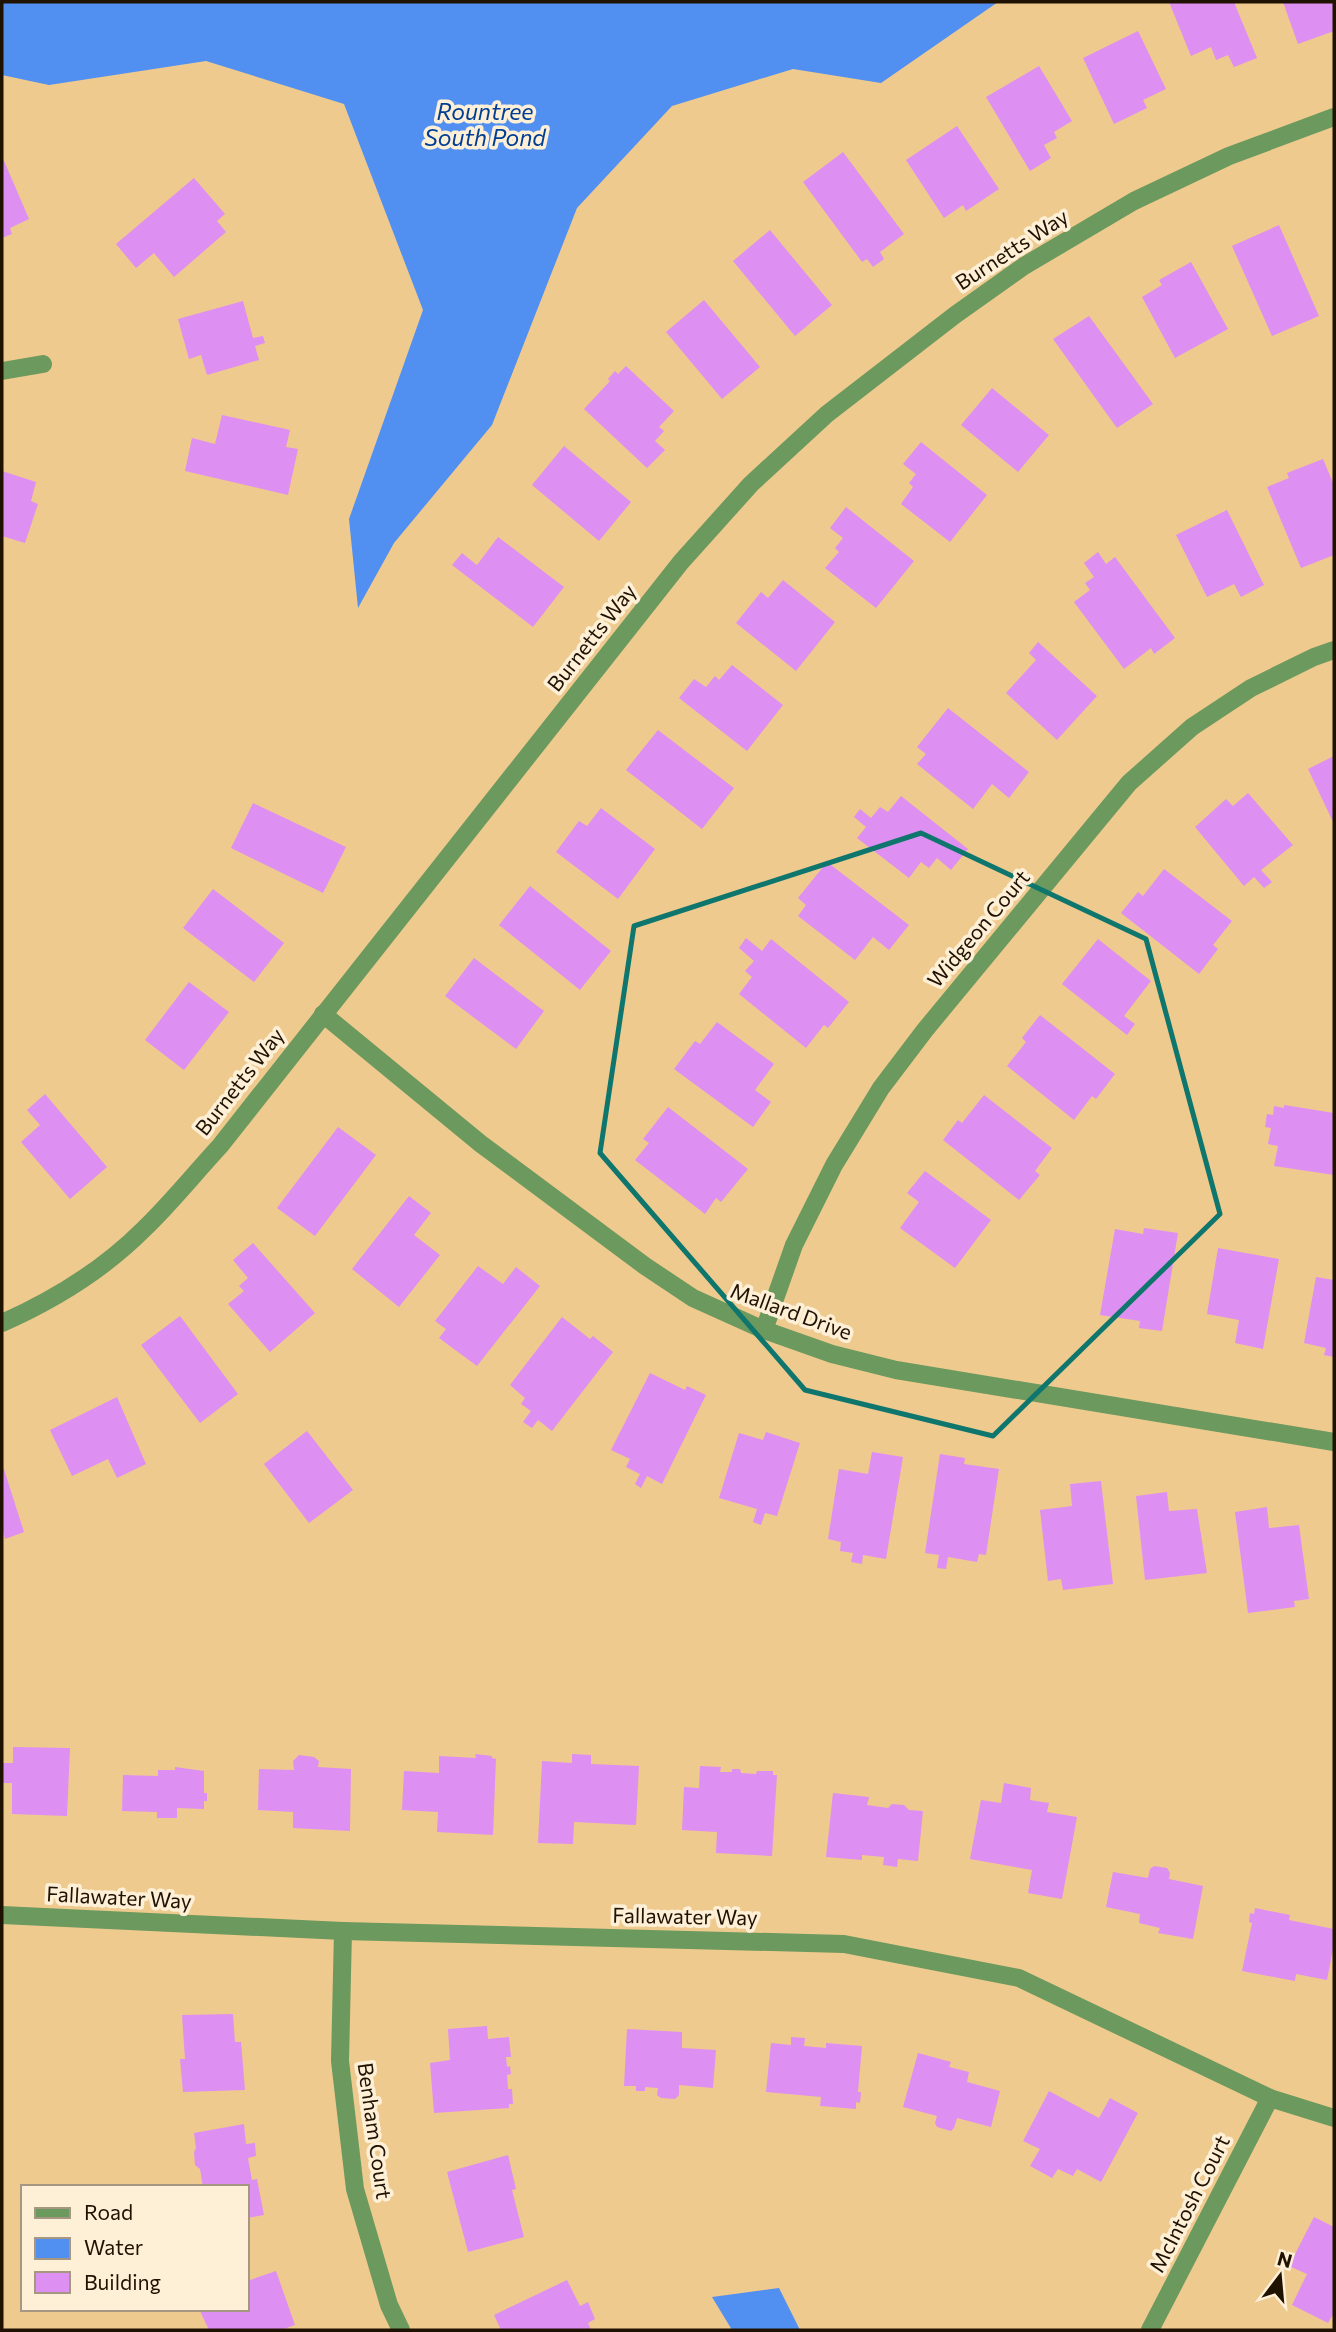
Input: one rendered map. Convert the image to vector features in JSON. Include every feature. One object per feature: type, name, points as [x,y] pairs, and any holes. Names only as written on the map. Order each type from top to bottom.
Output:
[{"type":"street","name":"Burnetts Way","points":[[2,1323],[35,1308],[92,1273],[143,1230],[220,1146],[681,562],[751,484],[827,414],[955,315],[1024,266],[1134,201],[1229,156],[1334,117]]},
{"type":"street","points":[[2,371],[43,364]]},
{"type":"street","name":"Widgeon Court","points":[[764,1330],[794,1245],[834,1164],[881,1088],[925,1030],[1129,783],[1192,727],[1251,688],[1334,650]]},
{"type":"street","name":"Mallard Drive","points":[[323,1014],[481,1144],[645,1266],[693,1298],[764,1330],[832,1354],[896,1370],[1334,1442]]},
{"type":"street","name":"Fallawater Way","points":[[2,1915],[343,1931],[844,1944],[1019,1978],[1270,2098],[1334,2118]]},
{"type":"street","name":"Benham Court","points":[[343,1931],[340,2061],[355,2189],[388,2305],[401,2330]]},
{"type":"street","name":"McIntosh Court","points":[[1150,2330],[1270,2098]]},
{"type":"highlighted area","points":[[921,833],[1146,939],[1220,1214],[993,1436],[805,1390],[600,1153],[634,926]]},
{"type":"water","name":"Rountree South Pond","points":[[2,2],[998,2],[881,83],[793,69],[672,106],[577,208],[492,425],[394,543],[358,608],[349,519],[423,310],[344,104],[206,61],[49,85],[2,75]]},
{"type":"water","points":[[779,2288],[800,2330],[732,2330],[712,2297]]},
{"type":"building","points":[[1169,2],[1234,2],[1257,58],[1234,67],[1228,55],[1216,60],[1211,47],[1191,56]]},
{"type":"building","points":[[1283,2],[1334,2],[1334,31],[1298,44]]},
{"type":"building","points":[[1138,31],[1166,89],[1143,100],[1147,108],[1114,124],[1083,58]]},
{"type":"building","points":[[1039,66],[1072,121],[1054,132],[1057,138],[1044,145],[1051,158],[1030,171],[986,97]]},
{"type":"building","points":[[957,126],[999,189],[966,211],[963,205],[944,218],[906,160]]},
{"type":"building","points":[[843,152],[904,234],[880,252],[884,259],[873,267],[867,259],[862,262],[803,182]]},
{"type":"building","points":[[2,156],[29,219],[10,228],[12,234],[2,238]]},
{"type":"building","points":[[194,178],[225,214],[217,221],[226,232],[174,277],[154,253],[136,268],[116,244]]},
{"type":"building","points":[[1279,225],[1319,316],[1272,336],[1232,246]]},
{"type":"building","points":[[770,230],[832,305],[795,336],[733,261]]},
{"type":"building","points":[[1191,262],[1228,329],[1175,358],[1142,297],[1162,285],[1159,280]]},
{"type":"building","points":[[704,300],[760,367],[722,399],[666,332]]},
{"type":"building","points":[[243,301],[253,338],[263,336],[265,343],[255,346],[259,360],[207,375],[201,355],[189,359],[178,319]]},
{"type":"building","points":[[1089,316],[1153,404],[1117,428],[1053,339]]},
{"type":"building","points":[[626,366],[674,411],[659,427],[664,431],[655,441],[665,450],[647,468],[584,409],[610,381],[608,379],[615,371],[618,374]]},
{"type":"building","points":[[992,388],[1049,435],[1018,472],[961,425]]},
{"type":"building","points":[[222,415],[290,430],[286,447],[298,449],[288,495],[185,471],[192,438],[215,444]]},
{"type":"building","points":[[921,442],[987,495],[950,542],[901,504],[913,487],[909,483],[916,474],[903,464]]},
{"type":"building","points":[[564,446],[631,502],[599,541],[532,485]]},
{"type":"building","points":[[1323,459],[1334,485],[1334,555],[1301,568],[1267,487],[1289,478],[1287,473]]},
{"type":"building","points":[[2,471],[36,482],[31,501],[38,504],[25,543],[2,536]]},
{"type":"building","points":[[846,507],[914,561],[876,608],[825,568],[839,552],[835,548],[843,538],[830,528]]},
{"type":"building","points":[[1227,510],[1264,585],[1241,597],[1234,584],[1207,597],[1176,535]]},
{"type":"building","points":[[498,537],[564,587],[533,627],[452,565],[462,553],[477,565]]},
{"type":"building","points":[[1098,552],[1106,564],[1115,557],[1175,638],[1154,654],[1151,648],[1124,669],[1074,602],[1090,590],[1085,583],[1094,577],[1084,563]]},
{"type":"building","points":[[783,580],[835,622],[796,671],[736,623],[761,592],[768,598]]},
{"type":"building","points":[[1038,642],[1097,696],[1057,740],[1006,693],[1036,660],[1029,653]]},
{"type":"building","points":[[732,665],[783,705],[747,751],[679,698],[694,679],[706,687],[715,676],[719,680]]},
{"type":"building","points":[[948,708],[1029,772],[1009,798],[992,784],[973,809],[917,764],[926,754],[917,747]]},
{"type":"building","points":[[658,730],[734,788],[702,829],[626,770]]},
{"type":"building","points":[[1334,756],[1334,824],[1308,769]]},
{"type":"building","points":[[1248,793],[1293,845],[1261,870],[1272,882],[1264,888],[1254,877],[1244,886],[1195,827],[1226,799],[1233,806]]},
{"type":"building","points":[[901,796],[968,849],[951,870],[937,858],[929,868],[921,862],[909,878],[857,838],[866,827],[854,817],[860,809],[871,818],[880,807],[888,812]]},
{"type":"building","points":[[253,803],[346,847],[323,893],[231,848]]},
{"type":"building","points":[[601,808],[655,849],[618,899],[556,852],[579,821],[587,826]]},
{"type":"building","points":[[827,862],[909,925],[889,950],[873,937],[855,960],[798,916],[806,905],[798,898]]},
{"type":"building","points":[[1164,869],[1232,921],[1213,945],[1218,949],[1199,974],[1121,913],[1138,892],[1143,896]]},
{"type":"building","points":[[530,886],[611,951],[580,990],[499,925]]},
{"type":"building","points":[[213,889],[284,943],[254,982],[183,928]]},
{"type":"building","points":[[746,938],[762,951],[771,939],[849,1002],[828,1028],[824,1025],[806,1048],[739,994],[752,977],[745,971],[754,961],[739,948]]},
{"type":"building","points":[[1098,939],[1151,981],[1124,1016],[1135,1024],[1127,1035],[1062,984]]},
{"type":"building","points":[[474,958],[544,1011],[516,1049],[445,996]]},
{"type":"building","points":[[189,982],[229,1012],[184,1070],[145,1040]]},
{"type":"building","points":[[1040,1015],[1115,1074],[1096,1099],[1092,1096],[1074,1120],[1007,1066],[1026,1042],[1022,1038]]},
{"type":"building","points":[[717,1022],[774,1064],[755,1090],[771,1102],[753,1127],[674,1069],[695,1041],[700,1044]]},
{"type":"building","points":[[45,1094],[107,1167],[70,1199],[21,1142],[40,1125],[27,1110]]},
{"type":"building","points":[[984,1095],[1052,1148],[1035,1171],[1040,1175],[1019,1200],[943,1140],[958,1120],[962,1123]]},
{"type":"building","points":[[1284,1105],[1334,1113],[1334,1175],[1274,1166],[1278,1146],[1268,1144],[1271,1128],[1265,1127],[1267,1114],[1273,1115],[1274,1106],[1284,1108]]},
{"type":"building","points":[[668,1107],[748,1169],[721,1202],[716,1198],[705,1214],[635,1160],[649,1143],[643,1139]]},
{"type":"building","points":[[338,1127],[376,1155],[315,1236],[277,1208]]},
{"type":"building","points":[[925,1171],[991,1220],[955,1268],[900,1228],[919,1202],[907,1193]]},
{"type":"building","points":[[409,1196],[431,1213],[414,1235],[440,1255],[399,1307],[352,1269]]},
{"type":"building","points":[[1144,1228],[1178,1233],[1162,1331],[1139,1328],[1140,1321],[1100,1315],[1115,1229],[1143,1234]]},
{"type":"building","points":[[253,1243],[315,1313],[270,1352],[228,1304],[244,1291],[239,1286],[248,1278],[233,1260]]},
{"type":"building","points":[[1218,1248],[1279,1259],[1263,1349],[1235,1343],[1239,1320],[1207,1314]]},
{"type":"building","points":[[478,1266],[503,1284],[516,1267],[540,1286],[477,1366],[439,1338],[446,1329],[435,1321]]},
{"type":"building","points":[[1316,1277],[1334,1280],[1334,1357],[1324,1355],[1326,1348],[1304,1343]]},
{"type":"building","points":[[180,1316],[238,1394],[200,1423],[141,1345]]},
{"type":"building","points":[[562,1317],[590,1339],[593,1336],[613,1352],[552,1431],[538,1420],[532,1428],[523,1422],[531,1411],[521,1404],[525,1398],[510,1385]]},
{"type":"building","points":[[650,1373],[685,1390],[687,1386],[706,1395],[662,1484],[647,1476],[641,1488],[635,1484],[640,1474],[626,1467],[630,1459],[611,1450]]},
{"type":"building","points":[[117,1397],[146,1464],[117,1478],[108,1459],[72,1476],[50,1430]]},
{"type":"building","points":[[307,1431],[353,1490],[309,1523],[264,1464]]},
{"type":"building","points":[[766,1432],[800,1443],[777,1516],[765,1513],[761,1525],[753,1522],[757,1509],[719,1498],[739,1433],[763,1440]]},
{"type":"building","points":[[872,1452],[903,1457],[886,1559],[863,1555],[862,1564],[851,1562],[853,1553],[840,1551],[841,1542],[828,1539],[839,1469],[868,1474]]},
{"type":"building","points":[[940,1454],[965,1458],[964,1464],[999,1469],[986,1555],[979,1554],[977,1562],[948,1557],[946,1569],[937,1568],[939,1555],[925,1553]]},
{"type":"building","points":[[2,1463],[24,1532],[5,1539],[2,1527]]},
{"type":"building","points":[[1101,1481],[1113,1584],[1063,1590],[1061,1579],[1048,1581],[1040,1510],[1072,1506],[1070,1484]]},
{"type":"building","points":[[1167,1492],[1169,1511],[1197,1509],[1207,1573],[1145,1580],[1136,1496]]},
{"type":"building","points":[[1267,1507],[1269,1528],[1299,1525],[1309,1599],[1294,1601],[1295,1607],[1248,1613],[1235,1512]]},
{"type":"building","points":[[13,1747],[70,1748],[67,1816],[12,1814],[12,1783],[2,1783],[2,1763],[13,1763]]},
{"type":"building","points":[[475,1754],[496,1759],[493,1835],[437,1832],[438,1812],[402,1810],[404,1771],[439,1773],[439,1756],[476,1758]]},
{"type":"building","points":[[572,1754],[591,1755],[591,1764],[639,1766],[636,1825],[574,1822],[573,1844],[538,1843],[542,1761],[572,1763]]},
{"type":"building","points":[[299,1755],[314,1757],[319,1761],[318,1767],[351,1769],[350,1831],[293,1828],[293,1812],[258,1810],[259,1769],[294,1770],[293,1761]]},
{"type":"building","points":[[700,1766],[721,1767],[720,1772],[740,1769],[741,1773],[773,1771],[773,1775],[777,1775],[772,1856],[716,1853],[717,1832],[682,1830],[684,1787],[699,1788]]},
{"type":"building","points":[[175,1767],[204,1771],[204,1793],[207,1793],[207,1801],[204,1801],[204,1809],[177,1808],[177,1818],[157,1818],[157,1812],[122,1811],[123,1775],[158,1776],[158,1770],[175,1770]]},
{"type":"building","points":[[1004,1783],[1031,1788],[1030,1800],[1049,1803],[1047,1812],[1077,1817],[1062,1899],[1028,1893],[1032,1870],[970,1859],[981,1800],[1001,1803]]},
{"type":"building","points":[[833,1793],[869,1797],[867,1805],[888,1808],[892,1804],[904,1805],[909,1810],[923,1811],[918,1861],[898,1859],[897,1867],[883,1865],[884,1857],[862,1855],[862,1860],[826,1857]]},
{"type":"building","points":[[1154,1866],[1167,1868],[1169,1879],[1203,1886],[1193,1939],[1158,1933],[1160,1928],[1139,1923],[1140,1914],[1106,1907],[1113,1872],[1148,1878],[1150,1869]]},
{"type":"building","points":[[1255,1908],[1290,1915],[1289,1920],[1334,1929],[1327,1980],[1296,1974],[1295,1981],[1242,1971],[1252,1923],[1249,1922],[1250,1913],[1254,1914]]},
{"type":"building","points":[[233,2014],[235,2042],[241,2042],[245,2090],[183,2092],[180,2059],[185,2059],[182,2015]]},
{"type":"building","points":[[487,2026],[488,2039],[509,2037],[511,2057],[506,2057],[511,2074],[507,2075],[513,2104],[509,2104],[509,2108],[434,2113],[430,2063],[450,2060],[448,2029]]},
{"type":"building","points":[[627,2029],[682,2032],[682,2048],[716,2050],[713,2088],[679,2085],[679,2095],[675,2099],[661,2098],[657,2095],[658,2088],[645,2087],[645,2091],[636,2091],[636,2086],[624,2086]]},
{"type":"building","points":[[791,2037],[805,2038],[804,2046],[826,2048],[826,2043],[862,2046],[858,2092],[861,2092],[860,2103],[856,2102],[856,2109],[820,2106],[821,2097],[766,2092],[771,2043],[791,2045]]},
{"type":"building","points":[[918,2053],[951,2062],[949,2067],[969,2072],[967,2082],[1000,2091],[991,2127],[957,2118],[951,2131],[937,2127],[937,2116],[903,2107]]},
{"type":"building","points":[[1049,2091],[1099,2118],[1110,2098],[1138,2113],[1101,2182],[1077,2169],[1073,2176],[1058,2169],[1052,2178],[1030,2166],[1040,2149],[1023,2141]]},
{"type":"building","points":[[244,2124],[246,2144],[255,2143],[256,2156],[248,2158],[252,2180],[257,2179],[264,2215],[248,2218],[248,2185],[203,2185],[200,2169],[195,2165],[194,2133]]},
{"type":"building","points":[[508,2155],[516,2189],[512,2190],[524,2237],[468,2252],[447,2172]]},
{"type":"building","points":[[1314,2217],[1334,2227],[1334,2313],[1328,2323],[1292,2305],[1307,2274],[1289,2266]]},
{"type":"building","points":[[276,2271],[295,2325],[281,2330],[209,2330],[200,2311],[248,2311],[248,2281]]},
{"type":"building","points":[[567,2280],[580,2306],[588,2302],[595,2319],[588,2323],[591,2330],[501,2330],[494,2315]]}]
